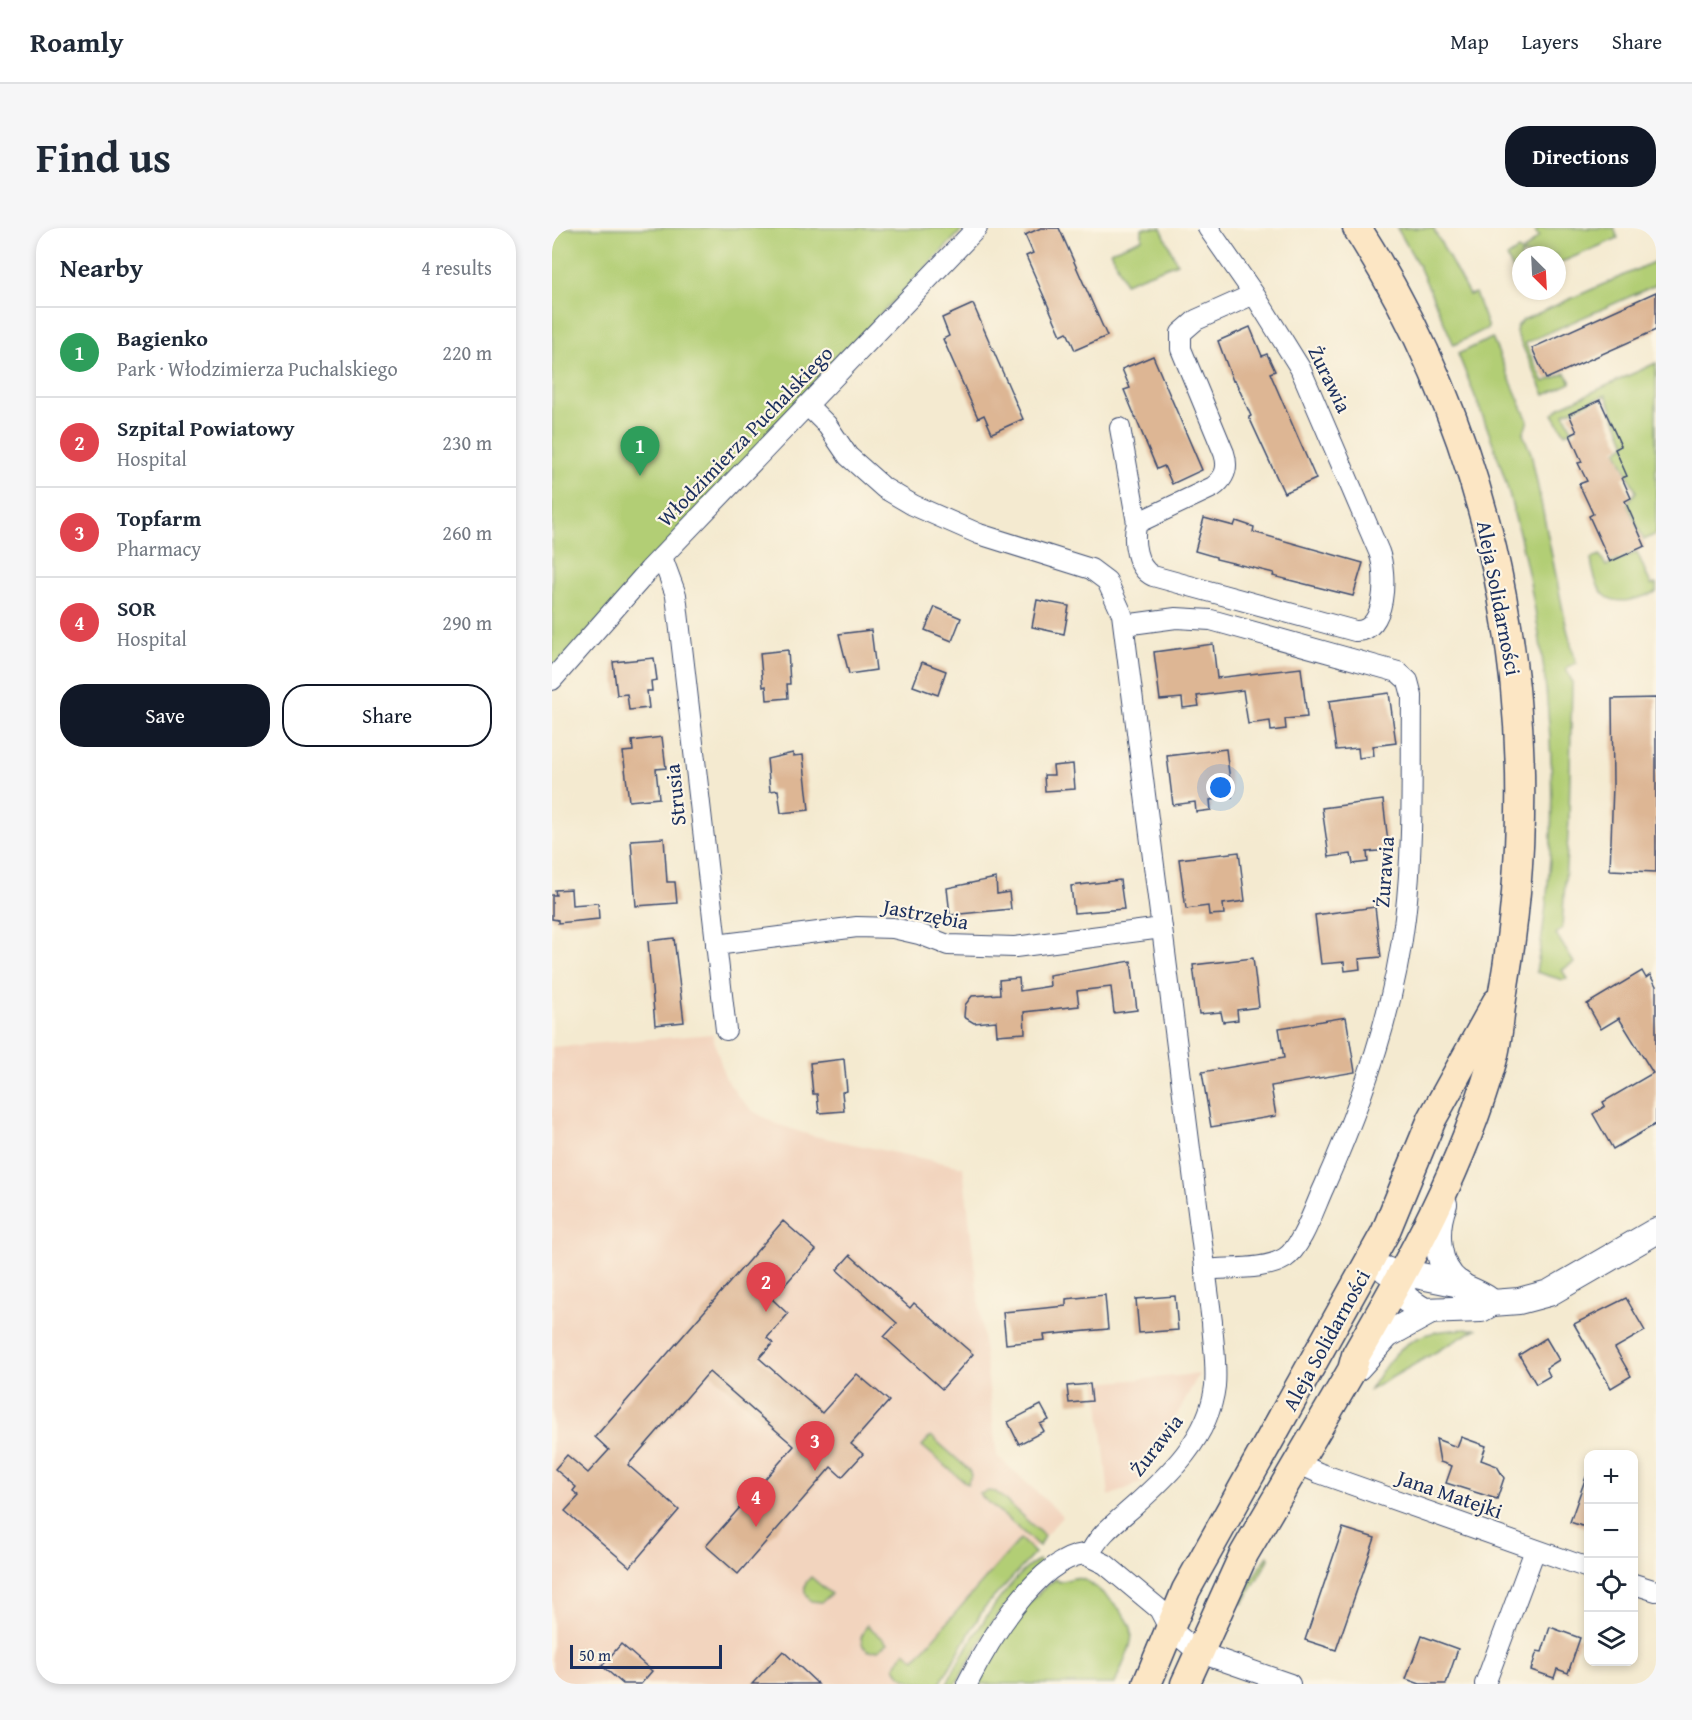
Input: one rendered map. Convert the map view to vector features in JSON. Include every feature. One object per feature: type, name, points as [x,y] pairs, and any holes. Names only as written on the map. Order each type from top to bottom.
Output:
[{"type":"main road","name":"Aleja Solidarności","points":[[1185,1684],[1245,1554],[1352,1370],[1356,1355],[1467,1138],[1493,1061],[1516,898],[1522,797],[1516,685],[1502,594],[1483,513],[1437,383],[1403,309],[1357,228]]},
{"type":"main road","name":"Aleja Solidarności","points":[[1147,1684],[1169,1628],[1222,1521],[1370,1261],[1389,1224],[1432,1119],[1502,994]]},
{"type":"street","name":"Włodzimierza Puchalskiego","points":[[552,680],[663,556],[976,228]]},
{"type":"street","name":"Żurawia","points":[[1120,428],[1137,523],[1136,538],[1140,563],[1144,571],[1153,576],[1354,631],[1363,631],[1373,622],[1385,582],[1379,552],[1303,373],[1254,294],[1208,228]]},
{"type":"street","points":[[1137,523],[1208,491],[1225,474],[1226,459],[1183,356],[1179,337],[1189,323],[1254,294]]},
{"type":"street","name":"Żurawia","points":[[808,406],[827,425],[848,456],[899,498],[979,534],[1080,564],[1100,574],[1114,592],[1124,625],[1212,1322],[1215,1384],[1207,1415],[1196,1440],[1165,1478],[1101,1536],[1089,1556]]},
{"type":"street","name":"Strusia","points":[[663,556],[676,595],[726,1030]]},
{"type":"street","name":"Żurawia","points":[[1124,625],[1176,618],[1211,620],[1398,672],[1408,681],[1412,696],[1410,841],[1405,916],[1385,1018],[1361,1096],[1323,1188],[1291,1252],[1273,1262],[1204,1270]]},
{"type":"street","name":"Jastrzębia","points":[[716,945],[857,927],[893,928],[920,934],[948,945],[1015,947],[1162,928]]},
{"type":"street","points":[[1449,1177],[1450,1190],[1438,1220],[1437,1238],[1441,1255],[1460,1284]]},
{"type":"street","points":[[1398,1276],[1406,1299],[1418,1308],[1430,1312],[1474,1310],[1492,1303],[1519,1301],[1556,1290],[1656,1232]]},
{"type":"street","points":[[1370,1261],[1398,1276],[1416,1275],[1460,1284],[1483,1294],[1492,1303]]},
{"type":"street","points":[[1352,1370],[1359,1366],[1387,1335],[1430,1312]]},
{"type":"street","name":"Jana Matejki","points":[[1297,1463],[1319,1473],[1584,1567]]},
{"type":"street","points":[[1485,1684],[1535,1550]]},
{"type":"street","points":[[967,1684],[997,1632],[1033,1587],[1064,1560],[1081,1554],[1105,1564],[1159,1609],[1169,1628],[1198,1652],[1290,1684]]},
{"type":"street","points":[[1638,1585],[1656,1591]]},
{"type":"shaded area","points":[[712,1034],[725,1077],[738,1096],[753,1111],[776,1124],[810,1135],[963,1167],[997,1456],[1063,1516],[1032,1550],[1020,1539],[915,1659],[898,1674],[911,1684],[552,1684],[552,1047]]},
{"type":"shaded area","points":[[1199,1374],[1140,1483],[1109,1496],[1097,1383]]},
{"type":"green space","points":[[552,228],[964,228],[824,373],[826,375],[552,670]]},
{"type":"green space","points":[[1142,228],[1161,228],[1177,263],[1125,283],[1111,251],[1142,239]]},
{"type":"green space","points":[[1397,228],[1433,228],[1469,295],[1475,293],[1488,328],[1454,345],[1419,266]]},
{"type":"green space","points":[[1539,228],[1614,228],[1618,238],[1566,260],[1566,246],[1529,246],[1539,236],[1535,232]]},
{"type":"green space","points":[[1512,254],[1512,268],[1507,257]]},
{"type":"green space","points":[[1656,261],[1656,285],[1525,343],[1544,382],[1566,373],[1571,383],[1545,395],[1516,332],[1517,326],[1523,320]]},
{"type":"green space","points":[[1492,338],[1528,421],[1523,434],[1531,453],[1566,625],[1576,663],[1566,668],[1572,682],[1569,820],[1562,929],[1556,934],[1574,963],[1562,970],[1567,978],[1563,980],[1536,972],[1545,912],[1552,790],[1544,669],[1535,608],[1523,549],[1503,473],[1458,354]]},
{"type":"green space","points":[[1656,363],[1656,534],[1644,540],[1627,504],[1636,492],[1617,451],[1626,444],[1606,395],[1564,413],[1572,430],[1565,434],[1553,414],[1560,407]]},
{"type":"green space","points":[[1637,552],[1651,585],[1656,584],[1656,592],[1630,600],[1611,599],[1598,587],[1591,559],[1600,555],[1606,566]]},
{"type":"green space","points":[[1476,1329],[1370,1390],[1391,1359],[1412,1341],[1439,1332]]},
{"type":"green space","points":[[931,1436],[969,1470],[971,1476],[967,1484],[922,1446]]},
{"type":"green space","points":[[989,1491],[996,1492],[1044,1536],[1039,1546],[979,1494]]},
{"type":"green space","points":[[1020,1539],[1035,1553],[984,1608],[940,1684],[908,1680],[898,1673],[895,1667],[905,1651],[915,1659]]},
{"type":"green space","points":[[1268,1556],[1269,1559],[1243,1603],[1233,1604]]},
{"type":"green space","points":[[1038,1560],[1043,1564],[993,1621],[956,1684],[947,1684],[974,1635],[1000,1598],[1026,1569]]},
{"type":"green space","points":[[811,1577],[831,1594],[822,1602],[811,1601],[806,1595],[805,1586]]},
{"type":"green space","points":[[1074,1578],[1087,1581],[1105,1595],[1118,1607],[1131,1627],[1130,1646],[1115,1684],[977,1684],[1001,1642],[1033,1599],[1056,1579],[1059,1582]]},
{"type":"green space","points":[[867,1625],[888,1643],[878,1650],[869,1651],[863,1646],[861,1638]]},
{"type":"building","points":[[1041,228],[1059,228],[1107,336],[1075,350],[1067,332],[1061,335],[1026,256],[1033,253],[1025,235]]},
{"type":"building","points":[[1656,292],[1656,330],[1546,379],[1532,348]]},
{"type":"building","points":[[973,304],[1023,419],[992,433],[984,415],[978,418],[943,339],[949,336],[942,318]]},
{"type":"building","points":[[1250,327],[1262,356],[1267,354],[1275,371],[1270,373],[1316,479],[1284,493],[1249,417],[1251,416],[1235,380],[1233,381],[1218,341]]},
{"type":"building","points":[[1153,356],[1202,470],[1172,484],[1164,466],[1157,469],[1124,390],[1130,388],[1122,369]]},
{"type":"building","points":[[1600,400],[1621,446],[1615,449],[1627,476],[1622,478],[1631,498],[1625,501],[1645,546],[1610,562],[1589,516],[1593,514],[1579,484],[1587,481],[1578,463],[1582,462],[1570,435],[1577,432],[1569,414]]},
{"type":"building","points":[[1204,518],[1234,526],[1236,521],[1254,527],[1253,532],[1363,563],[1353,596],[1273,576],[1274,573],[1216,559],[1216,557],[1195,551]]},
{"type":"building","points":[[1037,600],[1069,606],[1064,634],[1032,627]]},
{"type":"building","points":[[935,607],[961,618],[952,641],[925,630]]},
{"type":"building","points":[[871,630],[876,670],[849,674],[839,634]]},
{"type":"building","points":[[1213,644],[1217,678],[1301,668],[1307,717],[1285,719],[1286,729],[1271,731],[1270,721],[1248,724],[1243,690],[1197,696],[1199,706],[1183,708],[1182,698],[1160,700],[1154,652]]},
{"type":"building","points":[[788,650],[790,684],[787,684],[788,698],[767,700],[766,686],[763,687],[760,653]]},
{"type":"building","points":[[654,658],[657,680],[651,681],[652,691],[647,691],[649,708],[629,710],[627,694],[617,695],[613,662]]},
{"type":"building","points":[[922,662],[946,671],[938,695],[913,686]]},
{"type":"building","points":[[1389,693],[1396,743],[1373,746],[1374,756],[1359,758],[1358,748],[1336,750],[1329,701]]},
{"type":"building","points":[[1656,698],[1656,872],[1610,870],[1613,785],[1612,699]]},
{"type":"building","points":[[662,737],[666,768],[656,769],[659,798],[629,801],[623,752],[633,751],[632,741]]},
{"type":"building","points":[[1226,749],[1232,797],[1210,800],[1211,810],[1196,812],[1195,802],[1173,805],[1167,756]]},
{"type":"building","points":[[793,753],[793,756],[803,755],[809,810],[781,813],[778,790],[770,791],[767,759]]},
{"type":"building","points":[[1073,764],[1075,789],[1045,791],[1044,775],[1054,775],[1053,766]]},
{"type":"building","points":[[1383,800],[1389,850],[1367,852],[1368,862],[1353,864],[1351,854],[1329,857],[1322,808]]},
{"type":"building","points":[[664,838],[667,882],[675,882],[677,903],[636,906],[631,840]]},
{"type":"building","points":[[1239,852],[1245,901],[1223,904],[1224,914],[1209,915],[1208,906],[1186,909],[1179,859]]},
{"type":"building","points":[[996,878],[997,894],[1009,892],[1011,909],[950,915],[947,888]]},
{"type":"building","points":[[1120,880],[1124,909],[1074,913],[1071,886]]},
{"type":"building","points":[[571,889],[572,905],[598,903],[599,919],[558,923],[558,920],[552,919],[552,895],[556,895],[555,890]]},
{"type":"building","points":[[1375,907],[1381,957],[1359,959],[1360,969],[1345,971],[1344,962],[1321,964],[1315,915]]},
{"type":"building","points":[[674,938],[684,1022],[655,1025],[648,941]]},
{"type":"building","points":[[1253,958],[1259,1007],[1237,1010],[1238,1020],[1223,1022],[1221,1012],[1199,1014],[1193,965]]},
{"type":"building","points":[[1131,961],[1137,1010],[1114,1013],[1111,987],[1077,991],[1079,1006],[1024,1012],[1025,1033],[997,1035],[996,1021],[974,1023],[964,1017],[965,1005],[972,996],[1000,994],[999,980],[1019,978],[1020,991],[1050,986],[1049,975]]},
{"type":"building","points":[[1642,971],[1646,978],[1650,975],[1656,986],[1656,1124],[1613,1149],[1593,1114],[1605,1106],[1603,1102],[1653,1073],[1619,1018],[1601,1029],[1587,1004]]},
{"type":"building","points":[[1346,1017],[1355,1072],[1271,1086],[1276,1116],[1211,1127],[1202,1072],[1284,1058],[1279,1028]]},
{"type":"building","points":[[844,1059],[847,1091],[842,1092],[844,1111],[819,1113],[817,1094],[813,1094],[810,1063]]},
{"type":"building","points":[[783,1221],[816,1250],[772,1299],[788,1314],[767,1338],[773,1343],[759,1358],[822,1413],[857,1374],[889,1401],[851,1444],[863,1454],[842,1477],[831,1467],[738,1574],[706,1546],[794,1446],[709,1372],[628,1465],[679,1510],[630,1567],[565,1511],[579,1496],[573,1491],[576,1487],[555,1469],[567,1455],[588,1473],[609,1450],[595,1437]]},
{"type":"building","points":[[850,1255],[910,1308],[914,1303],[973,1354],[942,1389],[884,1337],[897,1323],[837,1270]]},
{"type":"building","points":[[1105,1295],[1108,1329],[1044,1335],[1045,1340],[1006,1344],[1003,1312],[1066,1306],[1066,1299]]},
{"type":"building","points":[[1175,1296],[1178,1330],[1139,1333],[1136,1299]]},
{"type":"building","points":[[1626,1298],[1645,1331],[1615,1348],[1631,1376],[1611,1388],[1574,1324]]},
{"type":"building","points":[[1546,1338],[1559,1360],[1546,1368],[1550,1376],[1536,1384],[1519,1355]]},
{"type":"building","points":[[1090,1384],[1092,1401],[1069,1403],[1067,1386]]},
{"type":"building","points":[[1041,1405],[1049,1420],[1040,1424],[1044,1431],[1019,1444],[1008,1422]]},
{"type":"building","points":[[1461,1437],[1486,1446],[1481,1460],[1497,1466],[1504,1478],[1497,1499],[1446,1483],[1452,1466],[1440,1462],[1436,1439],[1457,1447]]},
{"type":"building","points":[[1584,1483],[1584,1527],[1570,1522]]},
{"type":"building","points":[[1343,1528],[1375,1538],[1336,1650],[1305,1640]]},
{"type":"building","points":[[1550,1627],[1580,1638],[1568,1673],[1557,1669],[1554,1678],[1531,1670],[1537,1651],[1542,1652]]},
{"type":"building","points":[[1422,1636],[1458,1649],[1446,1684],[1420,1684],[1406,1679]]},
{"type":"building","points":[[621,1644],[652,1671],[641,1684],[623,1684],[602,1666]]},
{"type":"building","points":[[783,1651],[818,1684],[752,1684]]},
{"type":"place","name":"Bagienko","points":[[640,476]]},
{"type":"place","name":"Szpital Powiatowy","points":[[766,1312]]},
{"type":"place","name":"Topfarm","points":[[815,1471]]},
{"type":"place","name":"SOR","points":[[756,1527]]}]
